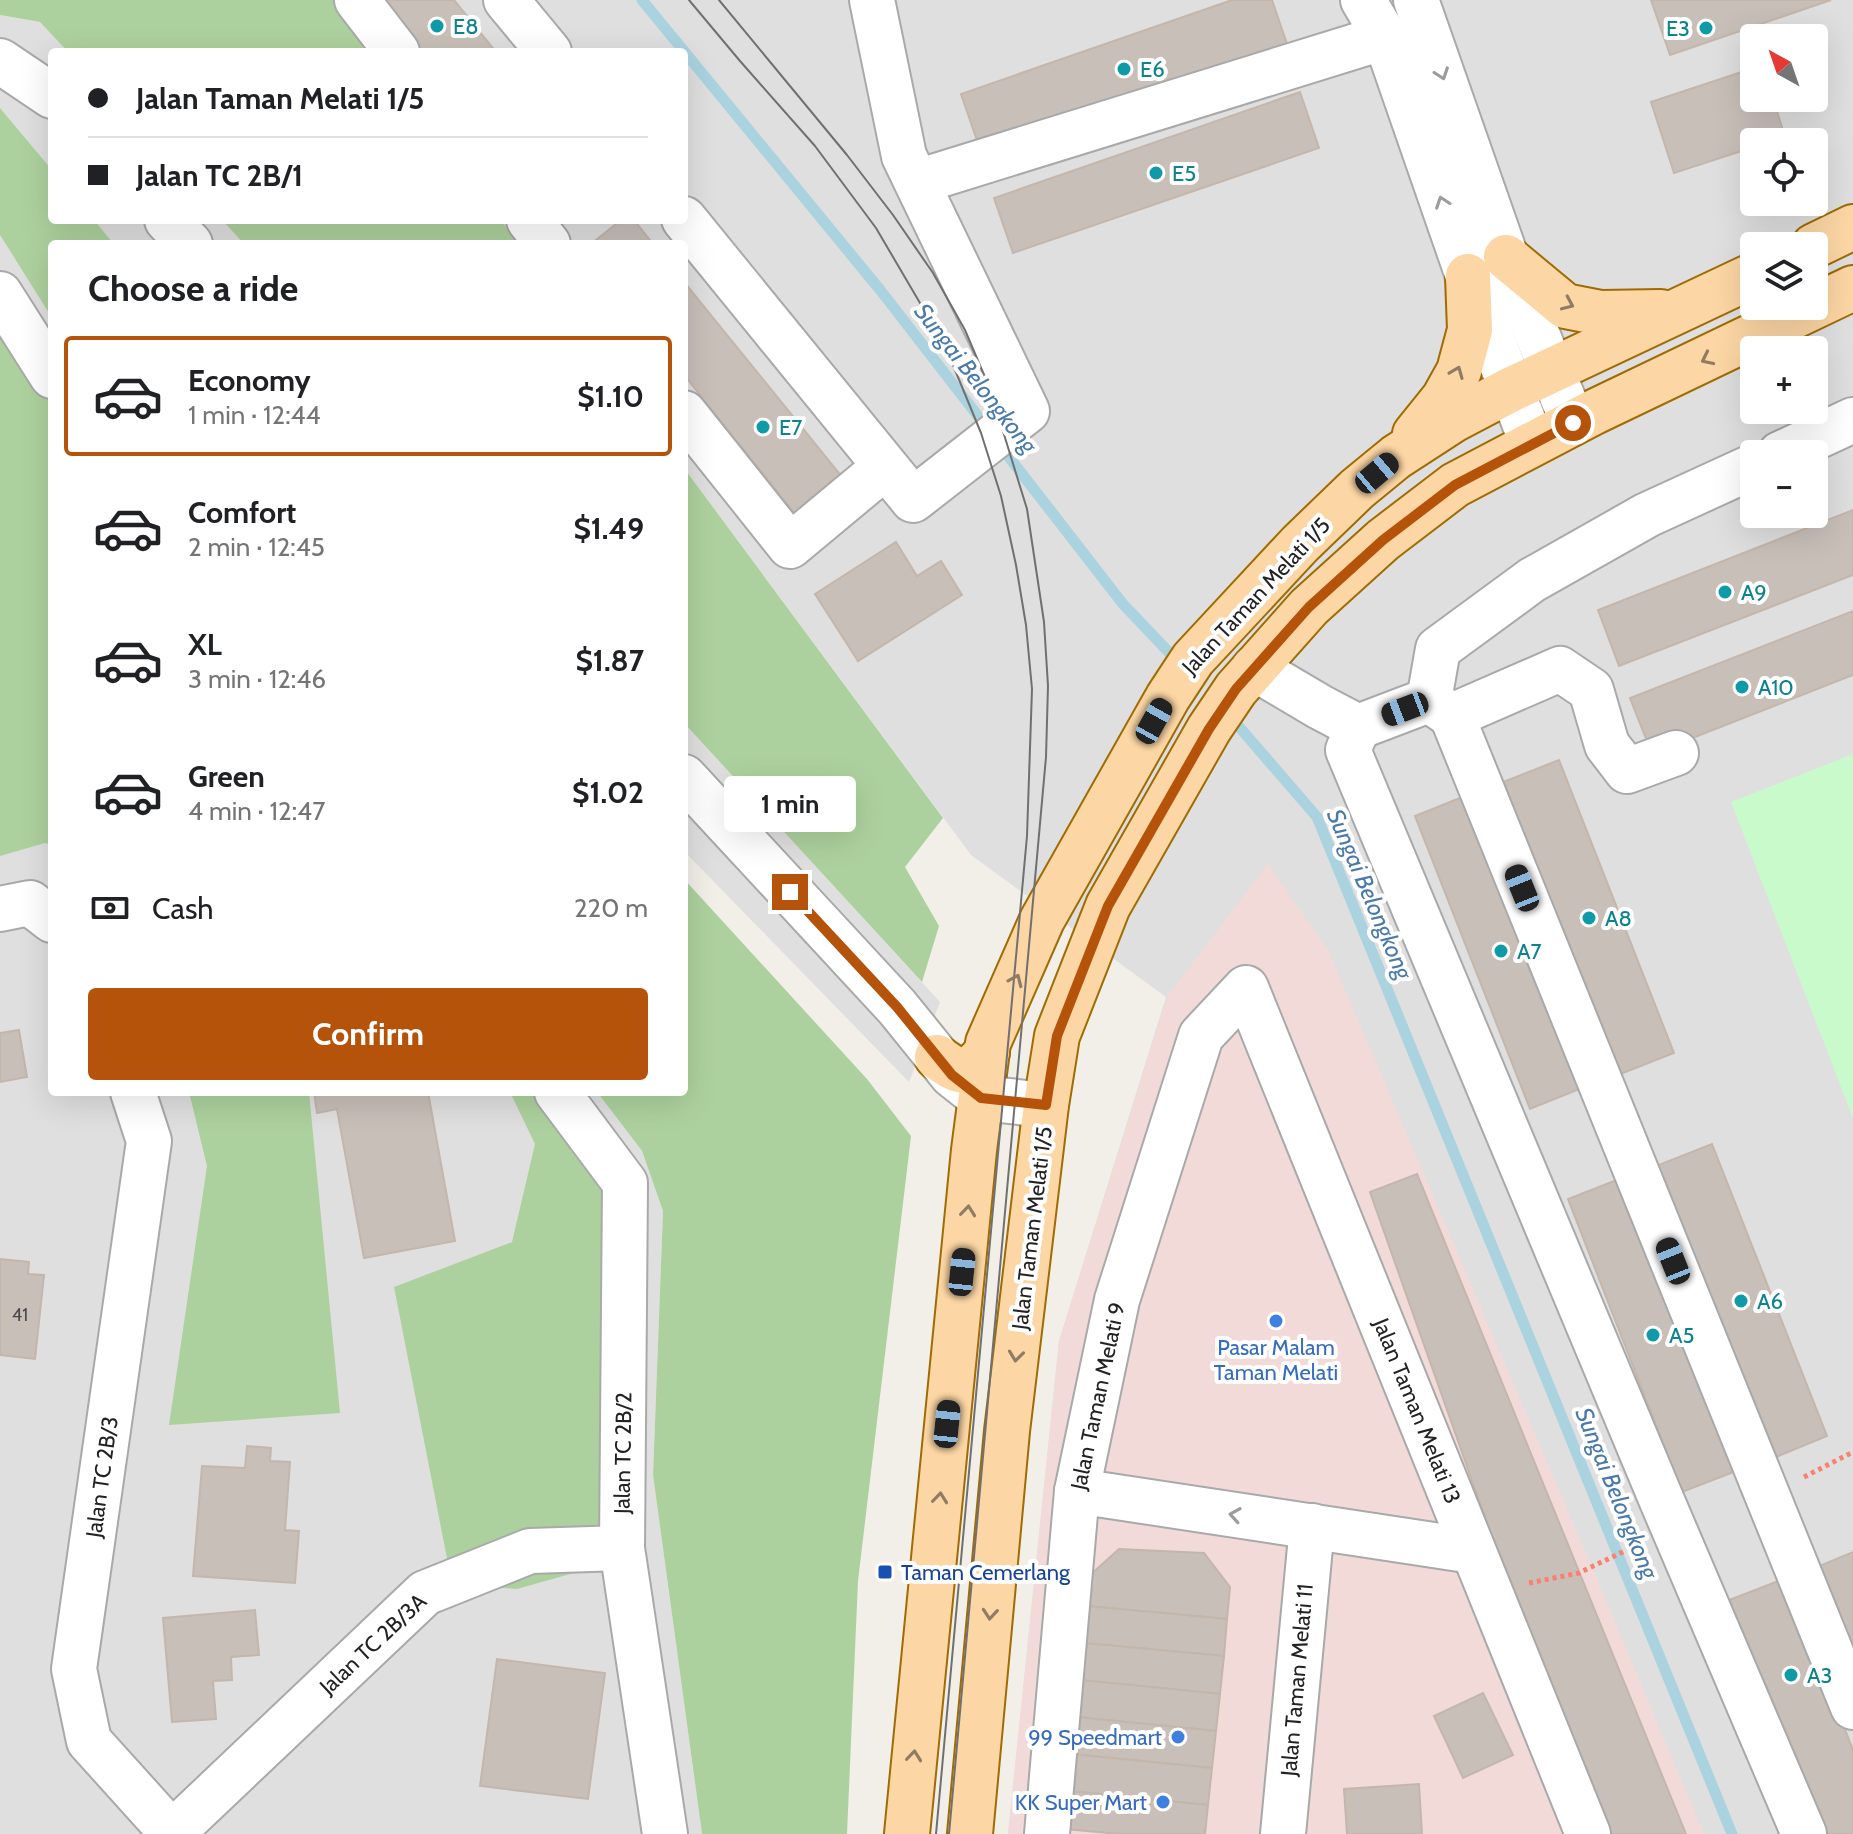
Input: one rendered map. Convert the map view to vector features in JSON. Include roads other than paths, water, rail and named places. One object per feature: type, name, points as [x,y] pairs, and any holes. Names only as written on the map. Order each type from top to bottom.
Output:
[{"type":"main road","points":[[1828,239],[1853,227]]},
{"type":"main road","points":[[1506,257],[1565,306],[1601,313],[1678,311]]},
{"type":"main road","points":[[1396,457],[1444,398],[1459,371],[1470,330],[1468,276]]},
{"type":"main road","name":"Jalan Taman Melati 1/5","points":[[907,1834],[974,1150],[964,1070],[988,1043],[1042,920],[1168,697],[1193,659],[1300,544],[1357,489],[1396,457],[1453,420],[1552,369],[1740,282]]},
{"type":"main road","name":"Jalan Taman Melati 1/5","points":[[970,1834],[1007,1431],[1057,1036],[1108,906],[1209,729],[1245,678],[1309,607],[1383,540],[1455,485],[1532,443],[1853,288]]},
{"type":"street","points":[[357,0],[394,48]]},
{"type":"street","points":[[506,0],[546,48]]},
{"type":"street","points":[[688,224],[913,500],[1027,411],[904,156],[872,0]]},
{"type":"street","points":[[1363,0],[1385,37],[1468,276],[1532,443]]},
{"type":"street","points":[[1416,0],[1506,257],[1573,423]]},
{"type":"street","points":[[917,182],[1385,37]]},
{"type":"street","points":[[0,61],[48,93]]},
{"type":"street","points":[[171,224],[186,240]]},
{"type":"street","points":[[532,224],[545,240]]},
{"type":"street","points":[[0,294],[48,370]]},
{"type":"street","points":[[688,418],[790,546],[885,467]]},
{"type":"street","points":[[1810,440],[1853,420]]},
{"type":"street","points":[[1740,472],[1647,515],[1532,580],[1438,649],[1440,708],[1853,1707]]},
{"type":"street","points":[[1245,678],[1320,707],[1358,727],[1440,708],[1560,669],[1591,690],[1607,745],[1627,771],[1676,753]]},
{"type":"street","points":[[1358,727],[1348,750],[1804,1834]]},
{"type":"street","points":[[688,781],[897,1007],[964,1070],[1046,1105]]},
{"type":"street","points":[[0,909],[30,903],[48,917]]},
{"type":"street","name":"Jalan Taman Melati 9","points":[[1047,1834],[1077,1491],[1117,1300],[1201,1036],[1246,988]]},
{"type":"street","name":"Jalan Taman Melati 13","points":[[1246,988],[1588,1834]]},
{"type":"street","name":"Jalan TC 2B/3","points":[[134,1096],[149,1141],[74,1669],[89,1741],[171,1834]]},
{"type":"street","name":"Jalan TC 2B/2","points":[[560,1096],[625,1183],[622,1548],[665,1834]]},
{"type":"street","points":[[1077,1491],[1312,1526],[1481,1570]]},
{"type":"street","name":"Jalan Taman Melati 11","points":[[1283,1834],[1312,1526]]},
{"type":"street","name":"Jalan TC 2B/3A","points":[[171,1834],[425,1593],[530,1551],[622,1548]]},
{"type":"waterway","name":"Sungai Belongkong","points":[[642,0],[681,48]]},
{"type":"waterway","name":"Sungai Belongkong","points":[[688,56],[881,291],[988,429]]},
{"type":"waterway","name":"Sungai Belongkong","points":[[998,443],[1123,604],[1180,664]]},
{"type":"waterway","name":"Sungai Belongkong","points":[[1228,714],[1317,817],[1732,1834]]},
{"type":"tram line","points":[[689,0],[815,146],[876,228],[920,303],[953,365],[981,433],[1001,496],[1026,625],[1032,689],[1027,836],[936,1834]]},
{"type":"tram line","points":[[719,0],[893,215],[933,273],[965,330],[990,389],[1027,509],[1044,622],[1048,686],[1046,757],[949,1834]]},
{"type":"place","name":"E8","points":[[437,26]]},
{"type":"place","name":"E3","points":[[1706,28]]},
{"type":"place","name":"E6","points":[[1124,69]]},
{"type":"place","name":"E5","points":[[1156,173]]},
{"type":"place","name":"E7","points":[[763,427]]},
{"type":"place","name":"A9","points":[[1725,592]]},
{"type":"place","name":"A10","points":[[1742,687]]},
{"type":"place","name":"A8","points":[[1589,918]]},
{"type":"place","name":"A7","points":[[1501,951]]},
{"type":"place","name":"A6","points":[[1741,1301]]},
{"type":"place","name":"Pasar Malam Taman Melati","points":[[1276,1321]]},
{"type":"place","name":"A5","points":[[1653,1335]]},
{"type":"place","name":"Taman Cemerlang","points":[[885,1572]]},
{"type":"place","name":"A3","points":[[1791,1675]]},
{"type":"place","name":"99 Speedmart","points":[[1178,1737]]},
{"type":"place","name":"KK Super Mart","points":[[1163,1802]]}]
